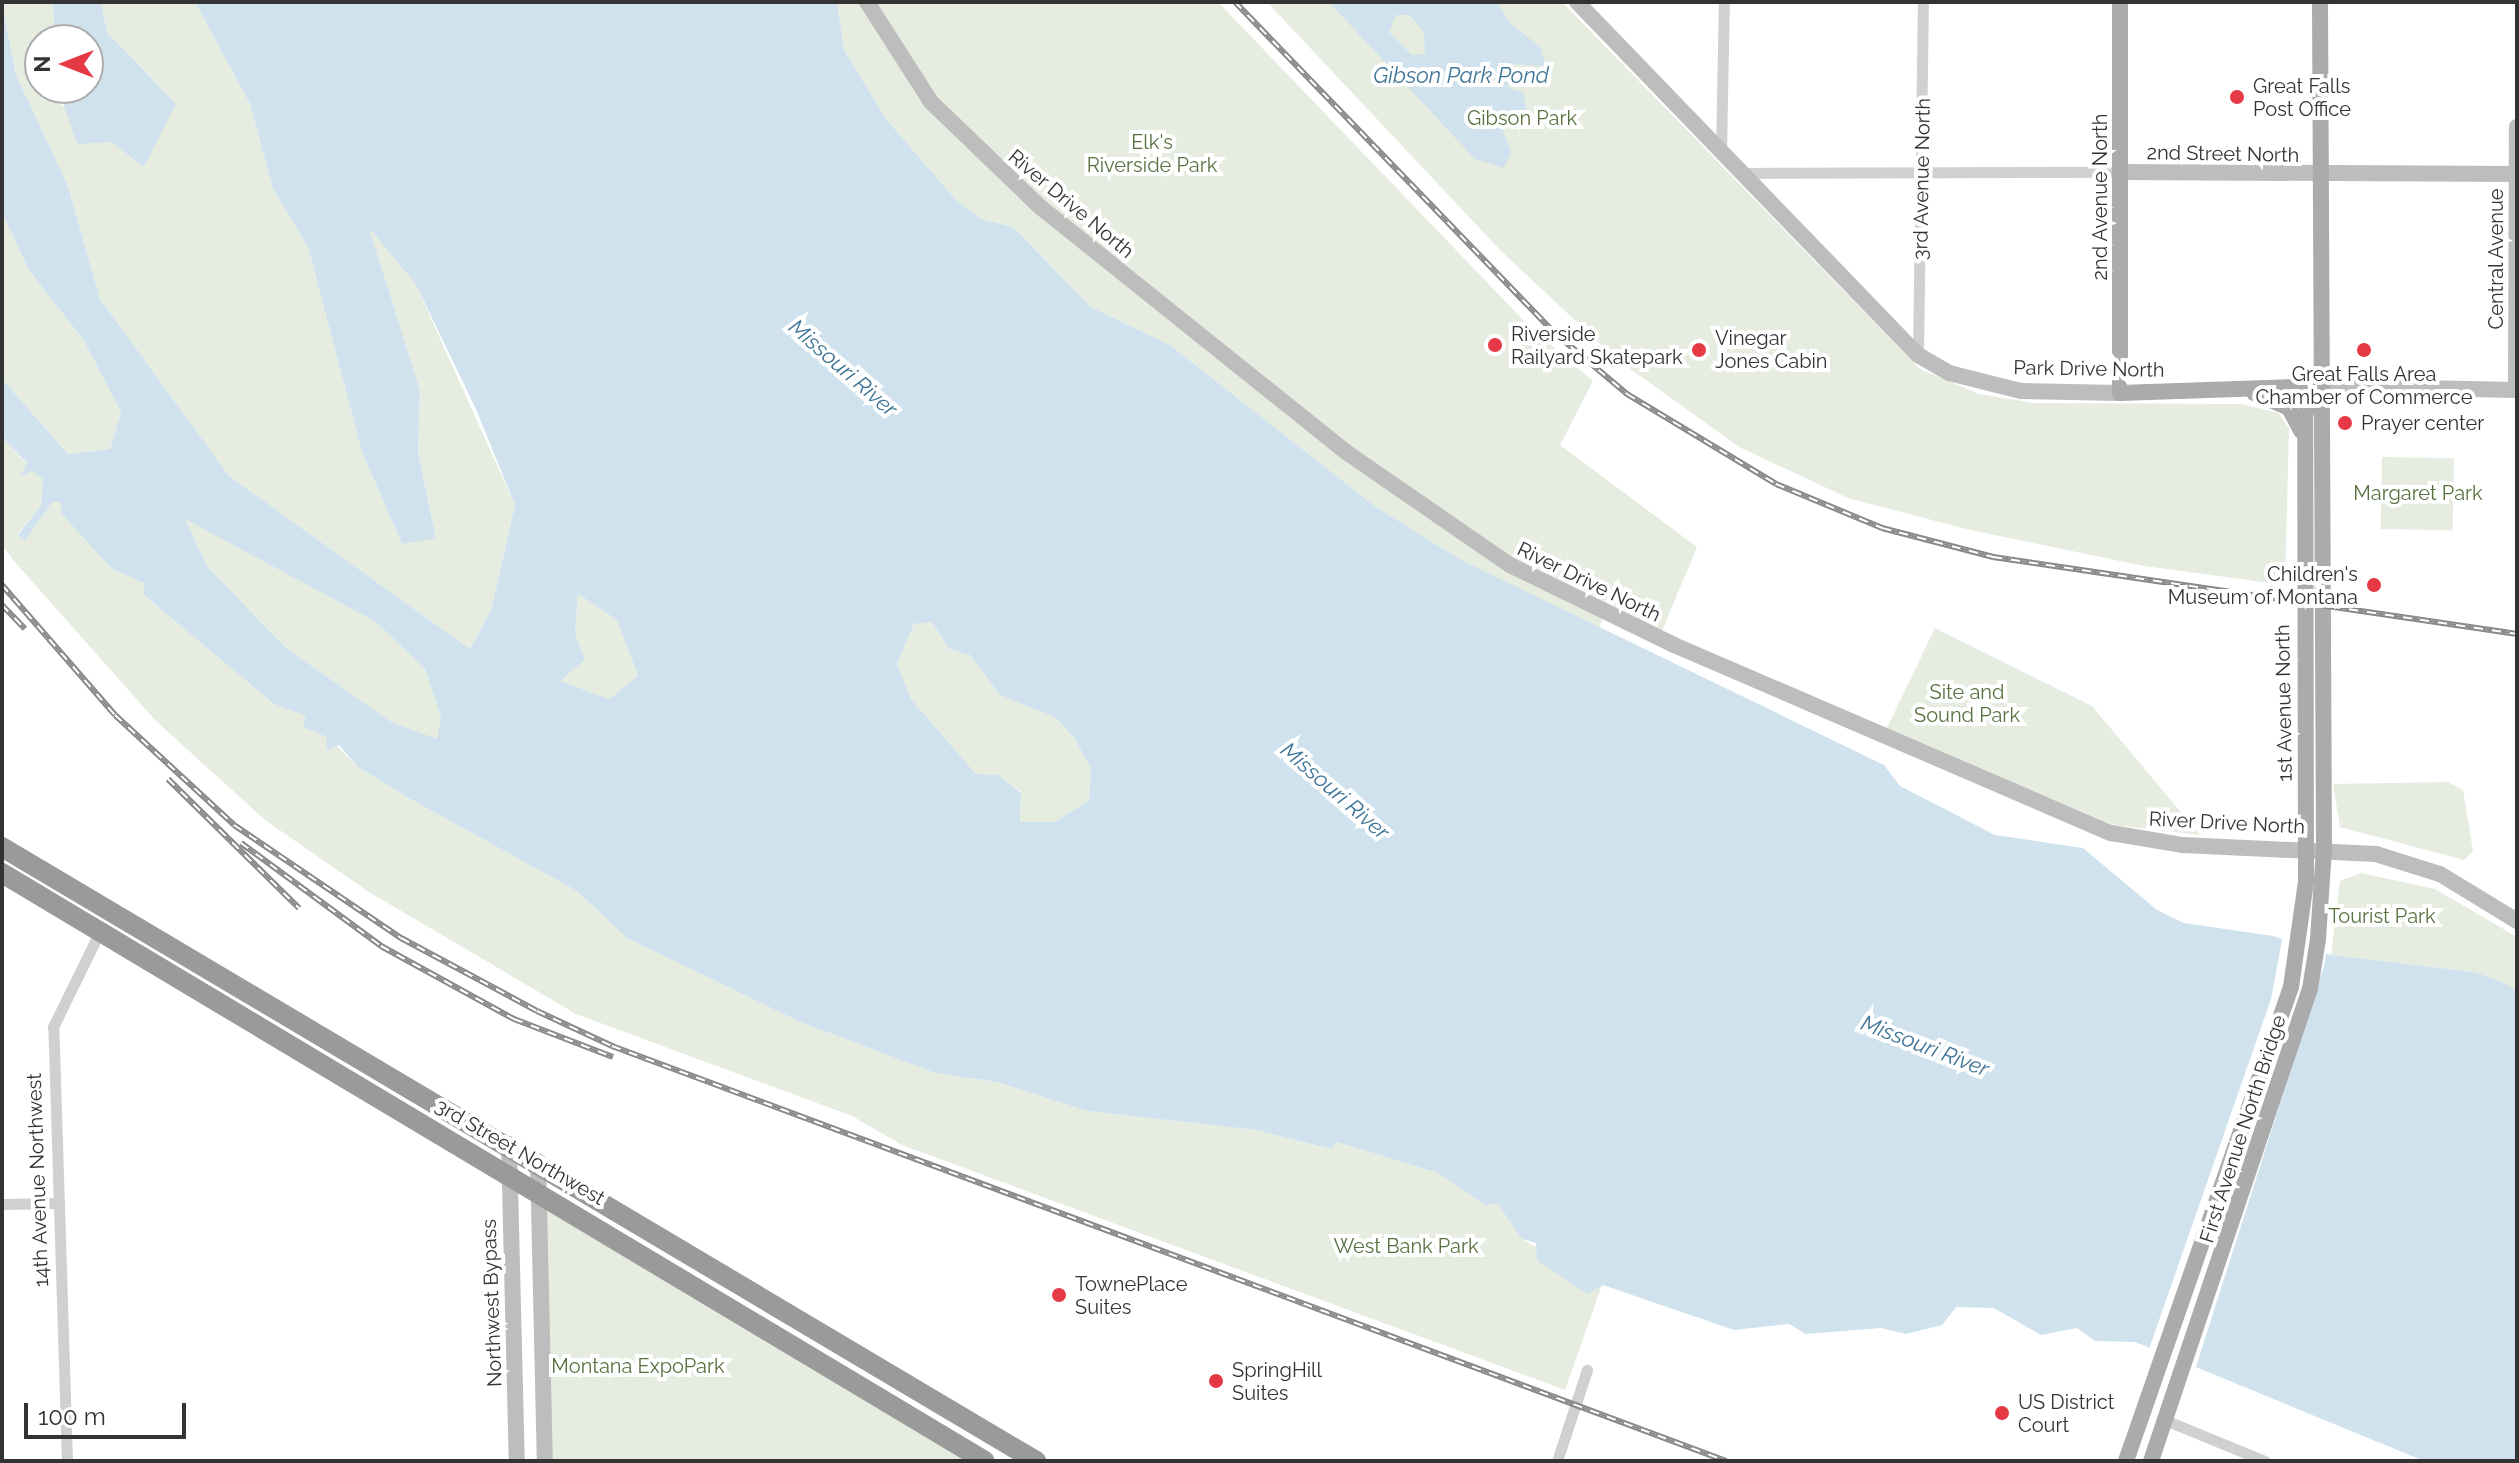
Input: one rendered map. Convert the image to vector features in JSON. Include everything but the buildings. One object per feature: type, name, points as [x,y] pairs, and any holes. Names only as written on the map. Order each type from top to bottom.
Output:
[{"type":"highway","name":"3rd Street Northwest","points":[[2,847],[538,1161],[1036,1461]]},
{"type":"highway","name":"3rd Street Northwest","points":[[2,873],[540,1198],[985,1461]]},
{"type":"main road","name":"River Drive North","points":[[867,2],[925,95],[1039,206],[1346,452],[1510,565],[1674,645],[2111,833],[2183,845],[2324,848],[2410,861],[2464,887],[2517,921]]},
{"type":"main road","name":"Park Drive North","points":[[1577,2],[1720,157],[1918,355],[1949,373],[2021,391],[2120,393],[2321,386],[2517,390]]},
{"type":"main road","name":"2nd Avenue North","points":[[2120,2],[2120,393]]},
{"type":"main road","name":"1st Avenue North","points":[[2320,2],[2324,882]]},
{"type":"main road","name":"Central Avenue","points":[[2517,127],[2517,390]]},
{"type":"main road","name":"2nd Street North","points":[[2120,172],[2319,176],[2517,174]]},
{"type":"main road","name":"1st Avenue North","points":[[2306,881],[2305,414],[2321,386]]},
{"type":"main road","points":[[2239,389],[2289,408],[2305,444]]},
{"type":"main road","name":"First Avenue North Bridge","points":[[2126,1461],[2291,987],[2306,881]]},
{"type":"main road","name":"First Avenue North Bridge","points":[[2151,1461],[2310,989],[2324,882]]},
{"type":"main road","name":"14th Avenue Northwest","points":[[100,931],[111,912]]},
{"type":"main road","name":"Northwest Bypass","points":[[509,1144],[517,1461]]},
{"type":"main road","points":[[538,1161],[545,1461]]},
{"type":"street","points":[[1720,157],[1724,2]]},
{"type":"street","name":"3rd Avenue North","points":[[1918,355],[1923,2]]},
{"type":"street","name":"2nd Street North","points":[[1737,173],[2120,172]]},
{"type":"street","name":"14th Avenue Northwest","points":[[67,1461],[53,1027],[100,931]]},
{"type":"street","points":[[2,1204],[58,1203]]},
{"type":"street","points":[[1557,1461],[1587,1370]]},
{"type":"street","points":[[2165,1420],[2265,1461]]},
{"type":"green space","points":[[2,2],[53,2],[54,24],[24,24],[24,92],[16,75]]},
{"type":"green space","points":[[101,2],[195,2],[250,104],[273,189],[308,247],[362,452],[402,544],[436,537],[418,452],[420,390],[368,225],[415,283],[515,505],[491,610],[470,649],[229,476],[100,299],[68,186],[30,104],[61,104],[144,167],[176,104],[107,32]]},
{"type":"green space","name":"Elk's Riverside Park","points":[[837,2],[1218,2],[1527,324],[1593,381],[1560,445],[1697,547],[1661,633],[1607,607],[1598,631],[1463,561],[1376,507],[1170,345],[1091,307],[1013,227],[981,219],[956,200],[886,119],[844,50]]},
{"type":"green space","name":"Gibson Park","points":[[1267,2],[1562,2],[1920,369],[1979,394],[2034,403],[2242,404],[2278,413],[2289,428],[2285,585],[2144,566],[1966,529],[1848,498],[1739,447],[1614,357],[1500,250]]},
{"type":"green space","points":[[2,213],[29,270],[84,341],[121,412],[110,449],[68,454],[2,379]]},
{"type":"green space","name":"West Bank Park","points":[[2,437],[27,464],[21,476],[32,470],[43,479],[41,505],[18,534],[25,541],[52,502],[61,502],[112,569],[144,583],[145,596],[274,704],[306,716],[358,767],[577,891],[627,938],[798,1021],[935,1073],[997,1082],[1087,1111],[1256,1130],[1330,1149],[1337,1142],[1438,1173],[1485,1205],[1498,1203],[1522,1239],[1602,1285],[1565,1390],[902,1145],[852,1116],[576,1014],[369,892],[265,820],[155,720],[14,561],[2,545]]},
{"type":"green space","name":"Margaret Park","points":[[2382,457],[2454,458],[2453,530],[2381,529]]},
{"type":"green space","points":[[184,518],[376,622],[425,669],[441,717],[438,740],[391,722],[285,647],[207,566]]},
{"type":"green space","points":[[578,594],[617,620],[638,676],[609,699],[559,681],[585,660],[575,634]]},
{"type":"green space","points":[[932,622],[949,649],[970,655],[1000,695],[1055,717],[1074,738],[1091,768],[1089,800],[1055,822],[1020,822],[1021,792],[999,775],[976,774],[911,699],[897,664],[914,624]]},
{"type":"green space","name":"Site and Sound Park","points":[[1935,628],[2092,706],[2200,835],[2114,825],[1886,730]]},
{"type":"green space","points":[[2448,782],[2463,790],[2473,851],[2464,860],[2340,827],[2333,784]]},
{"type":"green space","name":"Tourist Park","points":[[2361,873],[2435,889],[2517,937],[2517,991],[2475,972],[2331,955],[2340,881]]},
{"type":"green space","name":"Montana ExpoPark","points":[[540,1198],[984,1461],[545,1461]]},
{"type":"water","points":[[53,2],[101,2],[107,32],[176,104],[144,167],[111,142],[77,144],[63,104],[104,104],[104,24],[54,24]]},
{"type":"water","name":"Missouri River","points":[[195,2],[837,2],[844,50],[886,119],[956,200],[981,219],[1013,227],[1091,307],[1170,345],[1376,507],[1463,561],[1884,765],[1900,786],[1995,835],[2083,848],[2157,910],[2184,923],[2273,936],[2331,955],[2475,972],[2517,991],[2517,1461],[2424,1461],[2135,1342],[2095,1341],[2077,1328],[2041,1335],[1994,1308],[1956,1307],[1942,1325],[1906,1334],[1881,1328],[1806,1334],[1789,1324],[1734,1330],[1603,1285],[1587,1294],[1537,1260],[1536,1243],[1522,1239],[1498,1204],[1485,1205],[1438,1173],[1337,1142],[1331,1149],[1256,1130],[1087,1111],[997,1082],[935,1073],[798,1021],[627,938],[577,891],[405,796],[358,767],[339,745],[326,750],[327,737],[303,727],[306,716],[274,704],[144,595],[144,583],[112,569],[61,513],[61,502],[52,502],[25,541],[18,535],[41,505],[43,479],[32,471],[20,477],[27,463],[2,437],[2,379],[68,454],[110,449],[121,412],[84,341],[29,270],[2,213],[2,3],[16,75],[24,92],[24,104],[30,104],[68,186],[100,299],[229,476],[470,649],[491,610],[515,505],[475,407],[415,283],[369,228],[420,390],[418,452],[436,538],[402,544],[362,452],[308,247],[273,189],[250,104]],"holes":[[[185,519],[376,622],[425,669],[441,717],[437,739],[391,722],[285,647],[207,566]],[[578,594],[617,620],[638,676],[609,699],[560,681],[585,660],[575,633]],[[932,622],[949,649],[970,655],[1000,695],[1055,717],[1074,738],[1091,768],[1089,800],[1055,822],[1020,822],[1021,793],[999,775],[976,774],[911,699],[897,664],[914,624]]]},
{"type":"water","name":"Gibson Park Pond","points":[[1329,2],[1498,2],[1508,21],[1541,48],[1546,66],[1511,64],[1505,73],[1509,88],[1523,92],[1527,112],[1497,115],[1511,152],[1504,168],[1475,159]],"holes":[[[1396,15],[1409,15],[1424,32],[1425,54],[1412,55],[1389,32]]]},
{"type":"pier","points":[[2283,935],[2327,949],[2324,966],[2194,1373],[2148,1352],[2271,999]]},
{"type":"railway","points":[[1235,2],[1557,335],[1627,394],[1776,484],[1882,528],[1993,557],[2517,634]]},
{"type":"railway","points":[[2,585],[115,715],[234,825],[401,938],[537,1011],[612,1046],[1726,1461]]},
{"type":"railway","points":[[2,605],[25,629]]},
{"type":"railway","points":[[168,779],[299,908]]},
{"type":"railway","points":[[241,843],[381,946],[514,1019],[613,1057]]},
{"type":"place","name":"Great Falls Post Office","points":[[2237,97]]},
{"type":"place","name":"Riverside Railyard Skatepark","points":[[1495,345]]},
{"type":"place","name":"Vinegar Jones Cabin","points":[[1699,350]]},
{"type":"place","name":"Great Falls Area Chamber of Commerce","points":[[2364,350]]},
{"type":"place","name":"Prayer center","points":[[2345,423]]},
{"type":"place","name":"Children's Museum of Montana","points":[[2374,585]]},
{"type":"place","name":"TownePlace Suites","points":[[1059,1295]]},
{"type":"place","name":"SpringHill Suites","points":[[1216,1381]]},
{"type":"place","name":"US District Court","points":[[2002,1413]]}]
